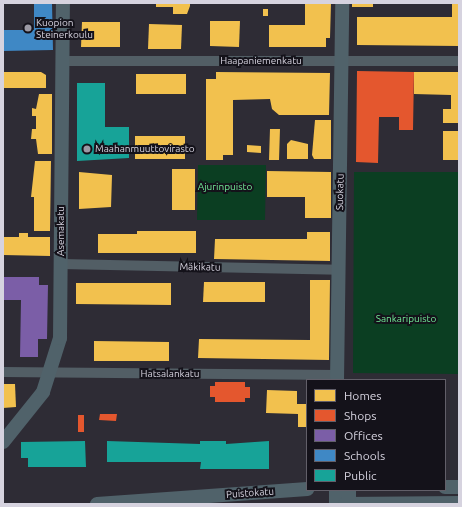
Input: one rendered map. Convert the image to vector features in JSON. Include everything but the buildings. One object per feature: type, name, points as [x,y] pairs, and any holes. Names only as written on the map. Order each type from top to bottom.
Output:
[{"type":"main road","name":"Asemakatu","points":[[3,442],[35,404],[52,373],[60,338],[63,3]]},
{"type":"main road","name":"Suokatu","points":[[337,377],[342,3]]},
{"type":"main road","points":[[446,487],[459,487]]},
{"type":"main road","name":"Puistokatu","points":[[96,504],[306,489]]},
{"type":"main road","points":[[336,491],[336,504]]},
{"type":"main road","points":[[349,491],[349,504]]},
{"type":"main road","points":[[345,504],[459,503]]},
{"type":"street","name":"Haapaniemenkatu","points":[[62,61],[459,61]]},
{"type":"street","name":"Mäkikatu","points":[[61,264],[339,270]]},
{"type":"street","name":"Hatsalankatu","points":[[3,372],[337,377]]},
{"type":"green space","name":"Ajurinpuisto","points":[[198,165],[266,165],[265,220],[197,220]]},
{"type":"green space","name":"Sankaripuisto","points":[[354,172],[459,172],[459,374],[353,373]]},
{"type":"place","name":"Kuopion Steinerkoulu","points":[[28,28]]},
{"type":"place","name":"Maahanmuuttovirasto","points":[[87,149]]}]
